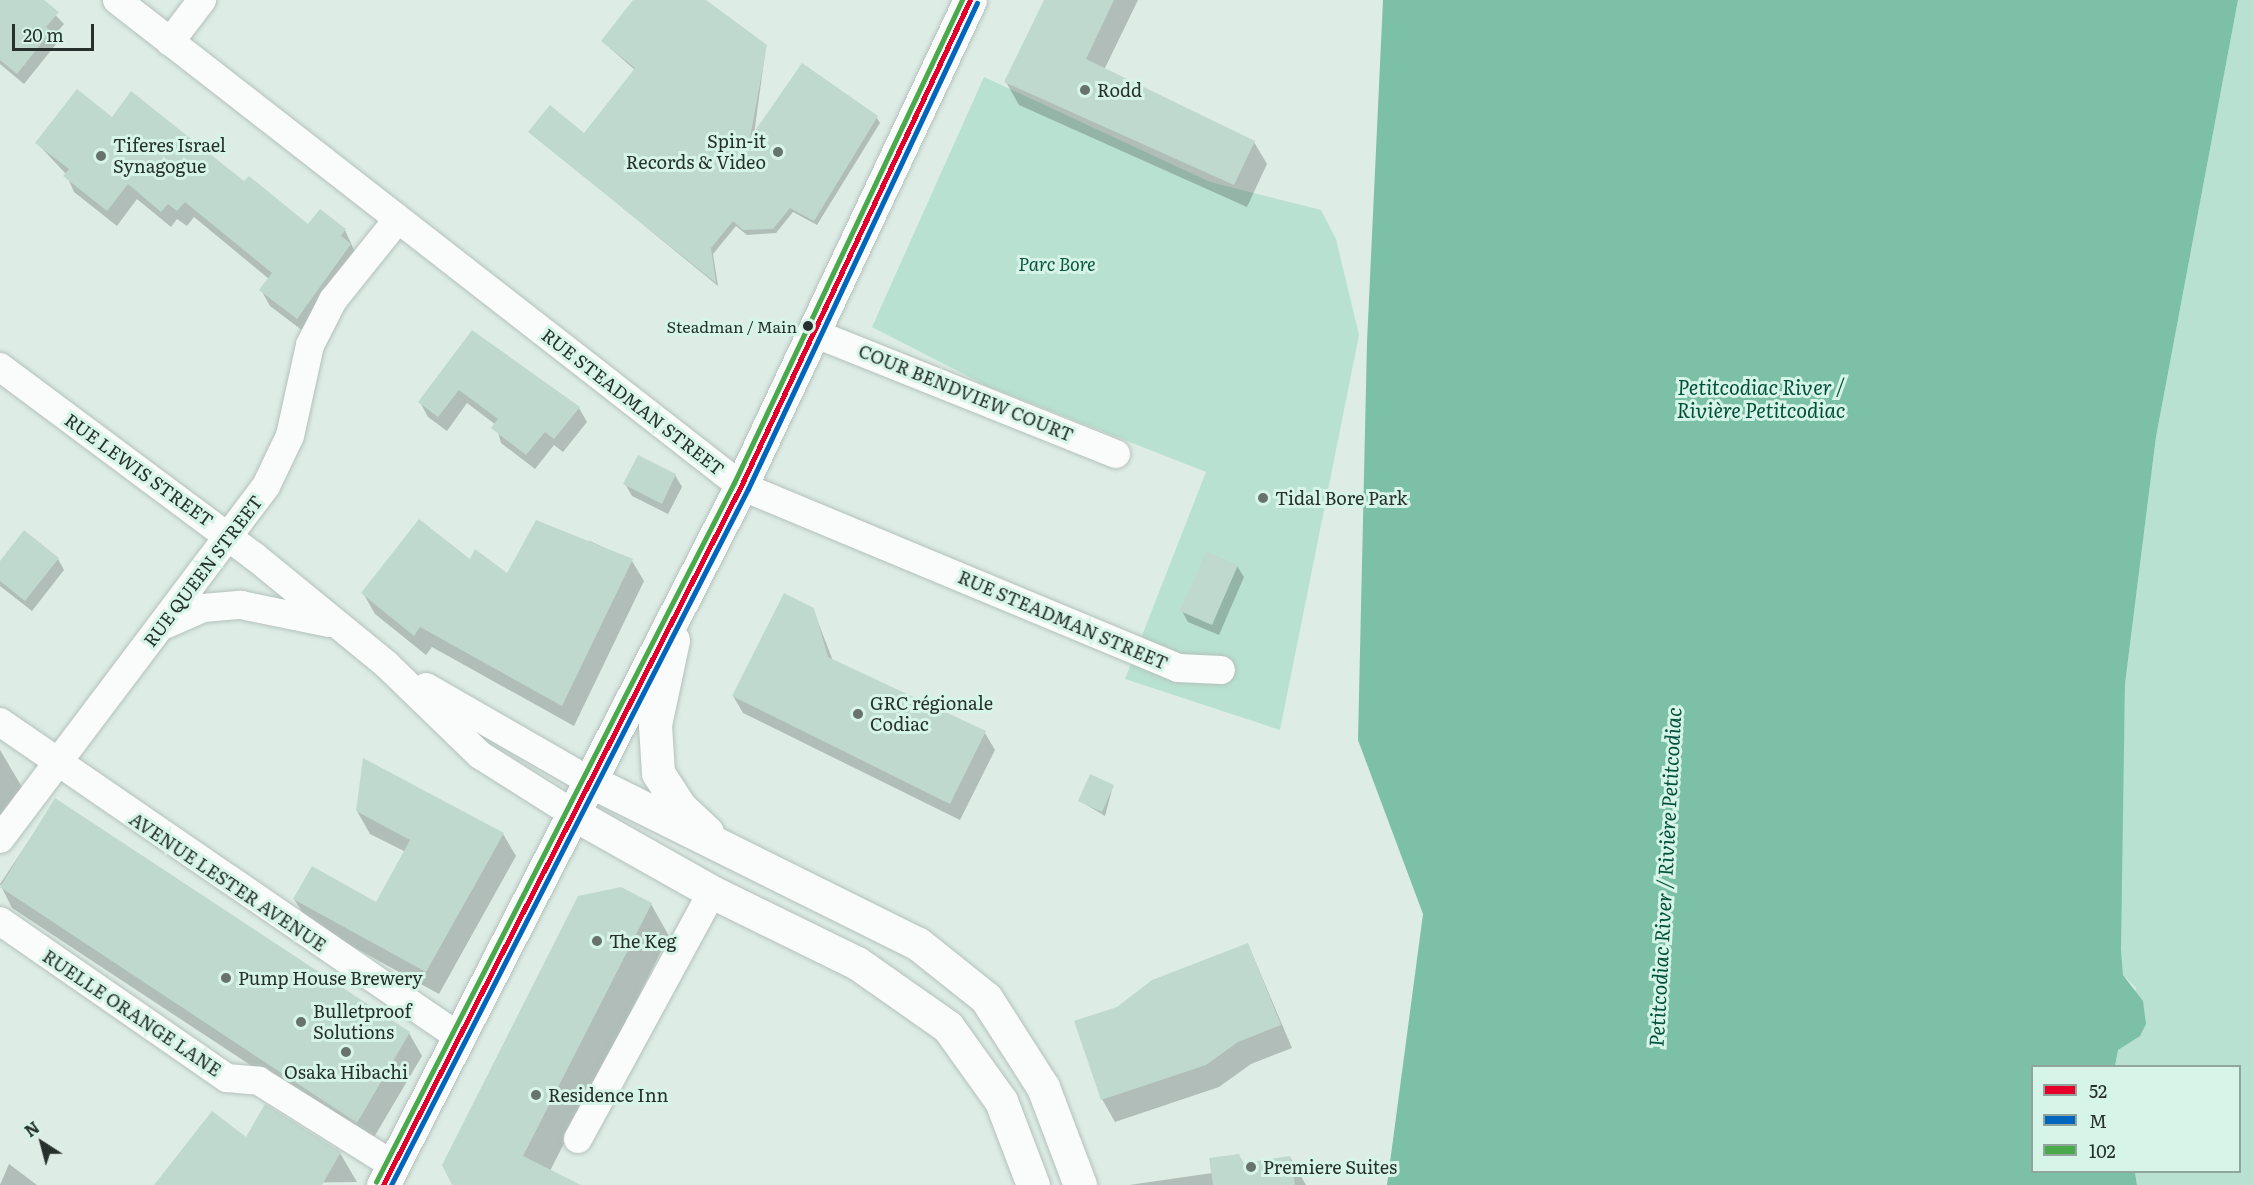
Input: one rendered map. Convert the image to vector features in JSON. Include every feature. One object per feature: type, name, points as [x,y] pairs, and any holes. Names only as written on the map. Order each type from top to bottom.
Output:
[{"type":"main road","points":[[388,1175],[588,780],[741,486],[816,334],[970,0]]},
{"type":"main road","points":[[682,598],[655,725],[658,773],[680,807],[732,856]]},
{"type":"main road","points":[[588,780],[732,856],[917,943],[986,998],[1044,1087],[1080,1185]]},
{"type":"main road","points":[[572,813],[712,892],[857,963],[948,1027],[1001,1101],[1033,1185]]},
{"type":"street","name":"RUE STEADMAN STREET","points":[[117,0],[741,486],[1178,668],[1221,670]]},
{"type":"street","points":[[170,42],[202,0]]},
{"type":"street","name":"RUE QUEEN STREET","points":[[0,839],[231,538],[290,436],[310,345],[333,300],[398,219]]},
{"type":"street","name":"COUR BENDVIEW COURT","points":[[816,334],[1116,454]]},
{"type":"street","name":"RUE LEWIS STREET","points":[[0,367],[231,538],[387,665],[480,755],[572,813]]},
{"type":"street","points":[[163,626],[203,608],[242,605],[339,626]]},
{"type":"street","name":"RUE LEWIS STREET","points":[[387,665],[588,780]]},
{"type":"street","name":"AVENUE LESTER AVENUE","points":[[0,723],[56,765],[459,1037]]},
{"type":"street","points":[[578,1139],[712,892]]},
{"type":"street","name":"RUELLE ORANGE LANE","points":[[0,921],[227,1078],[259,1081],[388,1175]]},
{"type":"green space","points":[[2238,0],[2253,0],[2253,1185],[2137,1185],[2135,1173],[2241,1173],[2241,1065],[2115,1065],[2118,1050],[2128,1043],[2136,988],[2123,975],[2120,930],[2125,684],[2156,437]]},
{"type":"green space","name":"Parc Bore","points":[[984,77],[1210,182],[1321,210],[1336,239],[1359,335],[1280,730],[1125,679],[1206,472],[985,385],[872,327]]},
{"type":"water","name":"Petitcodiac River / Rivière Petitcodiac","points":[[1383,0],[2238,0],[2156,437],[2125,684],[2121,948],[2123,975],[2143,1001],[2146,1024],[2140,1036],[2118,1050],[2115,1065],[2031,1065],[2031,1173],[2135,1173],[2137,1185],[1387,1185],[1423,914],[1358,740],[1367,342]]},
{"type":"building","points":[[0,0],[44,0],[59,12],[46,27],[51,31],[17,74],[0,60]]},
{"type":"building","points":[[633,0],[706,0],[767,45],[750,138],[802,63],[878,116],[814,221],[790,208],[773,229],[743,230],[733,221],[711,248],[716,283],[528,132],[550,105],[584,133],[635,68],[601,41]]},
{"type":"building","name":"Rodd","points":[[1044,0],[1114,0],[1086,59],[1255,141],[1234,185],[1004,82]]},
{"type":"building","points":[[77,89],[112,117],[131,91],[244,181],[249,176],[308,224],[320,209],[346,229],[341,236],[351,244],[297,319],[259,290],[272,273],[185,202],[177,211],[168,204],[161,212],[128,184],[107,211],[63,176],[69,169],[35,143]]},
{"type":"building","points":[[472,330],[580,407],[554,439],[545,432],[526,455],[491,428],[498,419],[459,390],[438,417],[418,402]]},
{"type":"building","points":[[638,455],[676,474],[662,504],[623,484]]},
{"type":"building","points":[[419,519],[470,559],[475,549],[507,573],[536,520],[633,559],[562,706],[420,627],[414,636],[361,593]]},
{"type":"building","points":[[24,530],[59,558],[25,601],[0,581],[0,561]]},
{"type":"building","points":[[1206,551],[1238,565],[1212,625],[1180,611]]},
{"type":"building","name":"GRC régionale Codiac","points":[[784,593],[814,608],[828,657],[986,731],[950,804],[732,696]]},
{"type":"building","points":[[363,758],[504,833],[426,972],[293,899],[312,866],[376,902],[410,840],[356,811]]},
{"type":"building","points":[[1090,774],[1114,785],[1102,812],[1078,801]]},
{"type":"building","points":[[55,798],[410,1032],[357,1123],[0,887]]},
{"type":"building","points":[[621,887],[652,903],[523,1156],[581,1185],[452,1185],[442,1165],[578,896]]},
{"type":"building","points":[[1248,943],[1281,1025],[1238,1042],[1206,1065],[1101,1100],[1074,1021],[1117,1007],[1152,980]]},
{"type":"building","points":[[265,1104],[341,1152],[322,1185],[154,1185],[212,1111],[246,1137]]},
{"type":"building","name":"Premiere Suites","points":[[1239,1154],[1243,1163],[1290,1156],[1295,1185],[1213,1185],[1209,1158]]},
{"type":"transit line","name":"102","points":[[376,1182],[734,483],[962,0]]},
{"type":"transit line","name":"52","points":[[383,1185],[741,486],[970,0]]},
{"type":"transit line","name":"M","points":[[391,1185],[748,489],[977,3]]},
{"type":"place","name":"Rodd","points":[[1085,90]]},
{"type":"place","name":"Spin-it Records & Video","points":[[778,152]]},
{"type":"place","name":"Tiferes Israel Synagogue","points":[[101,156]]},
{"type":"place","name":"Steadman / Main","points":[[808,326]]},
{"type":"place","name":"Tidal Bore Park","points":[[1263,498]]},
{"type":"place","name":"GRC régionale Codiac","points":[[858,714]]},
{"type":"place","name":"The Keg","points":[[597,941]]},
{"type":"place","name":"Pump House Brewery","points":[[226,978]]},
{"type":"place","name":"Bulletproof Solutions","points":[[301,1022]]},
{"type":"place","name":"Osaka Hibachi","points":[[346,1052]]},
{"type":"place","name":"Residence Inn","points":[[536,1095]]},
{"type":"place","name":"Premiere Suites","points":[[1251,1167]]}]
